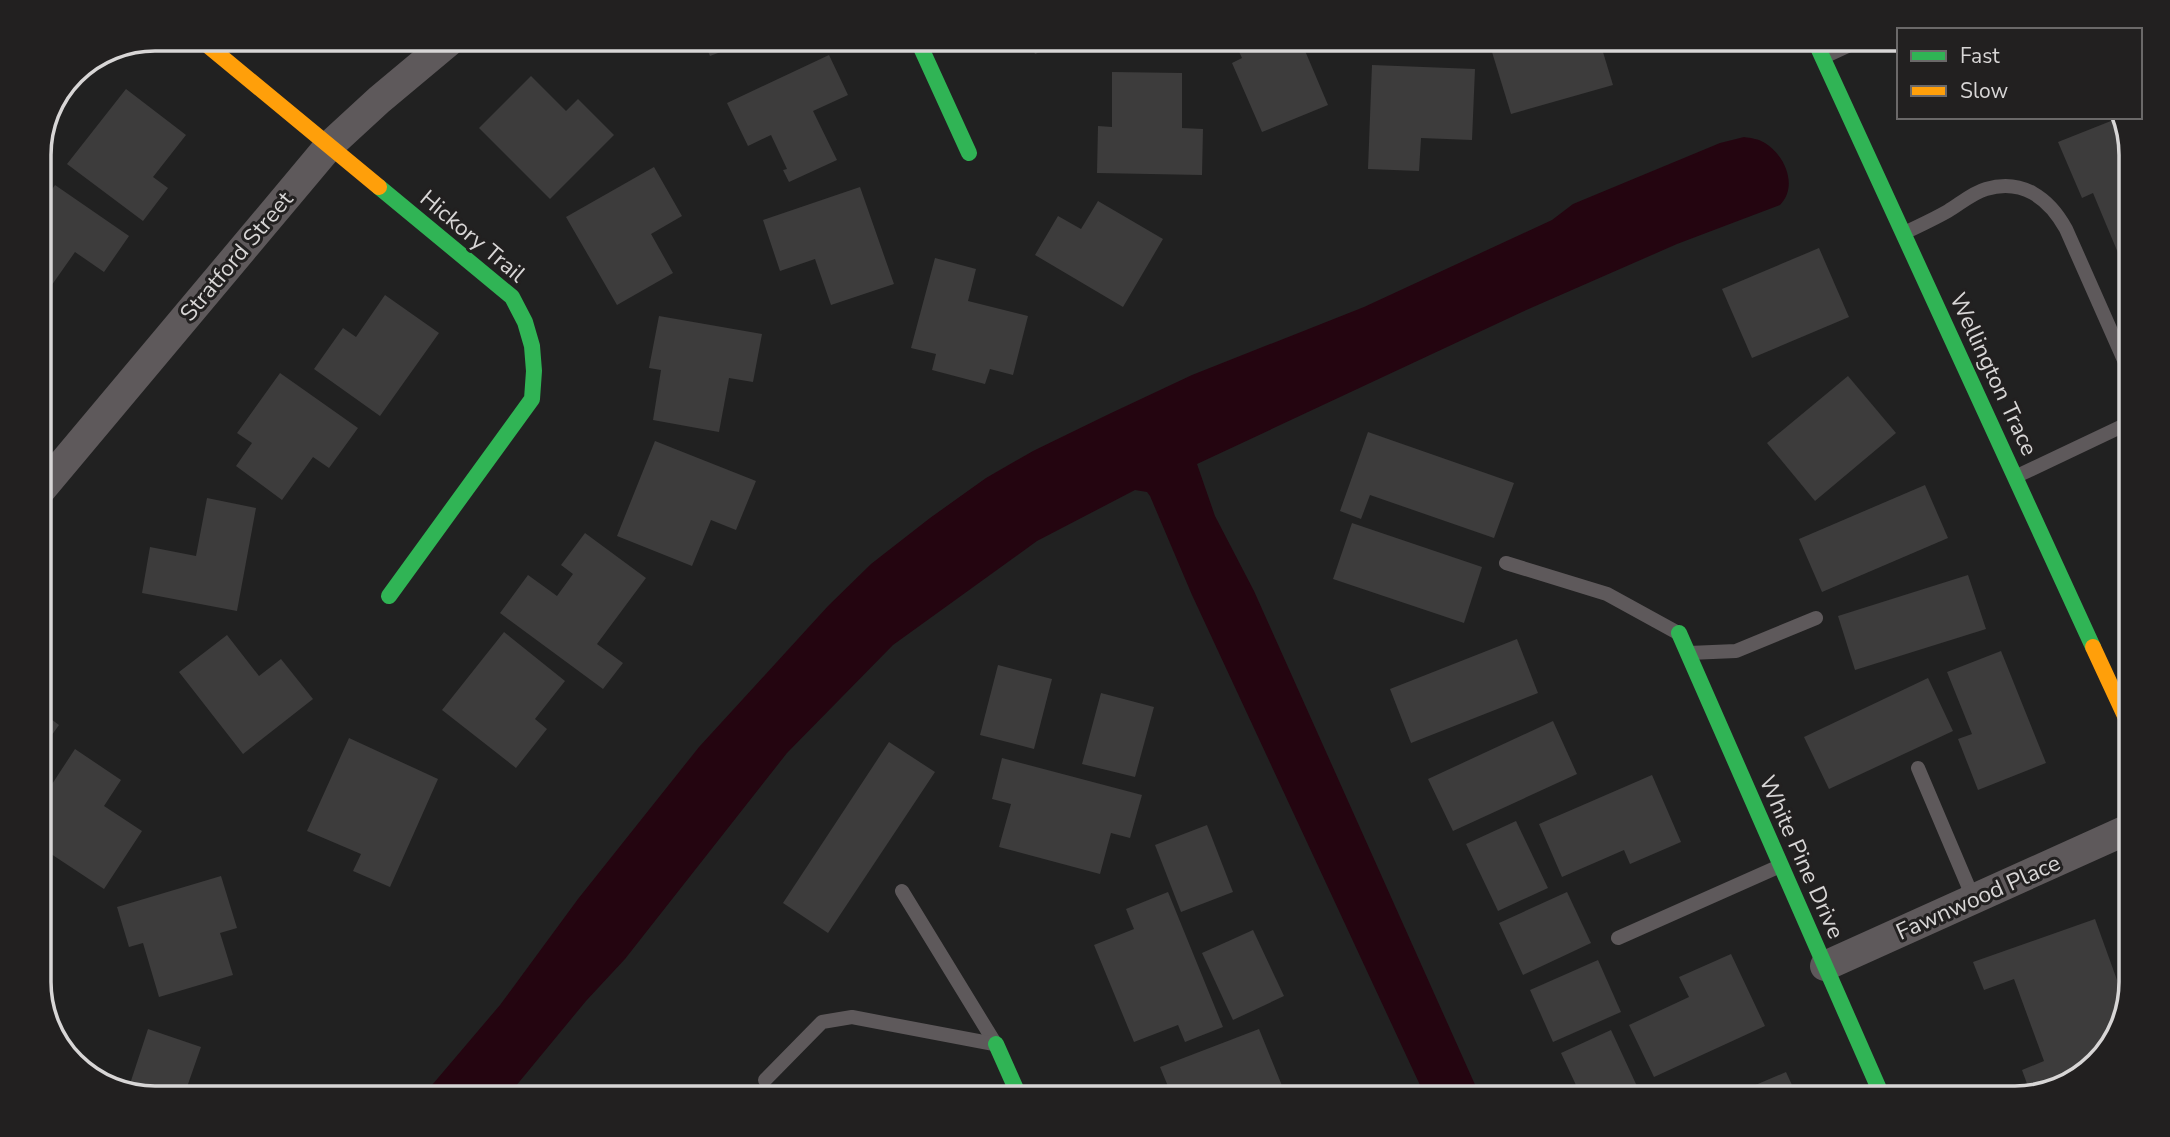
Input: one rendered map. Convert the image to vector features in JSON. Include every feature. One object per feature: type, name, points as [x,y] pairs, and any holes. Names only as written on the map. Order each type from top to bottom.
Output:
[{"type":"street","name":"Hickory Trail","points":[[216,51],[512,297],[525,319],[533,345],[536,372],[532,399],[389,596]]},
{"type":"street","name":"Stratford Street","points":[[51,478],[330,146],[437,51]]},
{"type":"street","points":[[923,51],[969,153]]},
{"type":"street","name":"Wellington Trace","points":[[1820,51],[2119,701]]},
{"type":"street","name":"White Pine Drive","points":[[1679,633],[1878,1086]]},
{"type":"street","name":"Fawnwood Place","points":[[1825,966],[2119,834]]},
{"type":"street","points":[[996,1044],[1015,1086]]},
{"type":"lane","points":[[1823,58],[1837,51]]},
{"type":"lane","points":[[1904,233],[1985,189],[2004,186],[2024,189],[2042,198],[2056,211],[2066,229],[2119,349]]},
{"type":"lane","points":[[2016,477],[2119,428]]},
{"type":"lane","points":[[1506,563],[1607,594],[1679,633]]},
{"type":"lane","points":[[1688,653],[1736,651],[1816,618]]},
{"type":"lane","points":[[1918,768],[1973,900]]},
{"type":"lane","points":[[1618,938],[1781,865]]},
{"type":"lane","points":[[902,891],[996,1044]]},
{"type":"lane","points":[[765,1080],[822,1023],[852,1017],[996,1044]]},
{"type":"shaded area","points":[[1744,137],[1758,140],[1779,156],[1789,181],[1785,198],[1780,205],[1677,244],[1522,312],[1197,464],[1215,516],[1254,591],[1476,1086],[1420,1086],[1192,595],[1150,496],[1147,492],[1135,490],[1037,541],[893,645],[787,753],[625,959],[586,1001],[516,1086],[431,1086],[500,1005],[578,899],[699,747],[828,606],[871,564],[930,518],[986,478],[1033,451],[1109,414],[1192,375],[1364,307],[1552,220],[1573,204],[1720,143]]},
{"type":"building","points":[[708,51],[723,51],[710,56]]},
{"type":"building","points":[[1239,51],[1305,51],[1328,105],[1262,132],[1232,63],[1242,58]]},
{"type":"building","points":[[1492,51],[1603,51],[1613,85],[1511,114]]},
{"type":"building","points":[[829,55],[848,95],[813,111],[837,160],[789,182],[783,170],[787,169],[771,135],[748,146],[727,103]]},
{"type":"building","points":[[1372,65],[1475,69],[1472,140],[1421,138],[1419,171],[1368,169]]},
{"type":"building","points":[[1112,72],[1182,73],[1182,128],[1203,129],[1202,175],[1097,173],[1098,126],[1112,127]]},
{"type":"building","points":[[531,76],[566,111],[578,99],[614,135],[550,199],[479,128]]},
{"type":"building","points":[[126,89],[186,135],[153,177],[168,188],[143,221],[67,164]]},
{"type":"building","points":[[2114,120],[2119,148],[2119,255],[2093,193],[2082,198],[2058,142]]},
{"type":"building","points":[[654,167],[682,216],[651,234],[673,273],[617,305],[566,217]]},
{"type":"building","points":[[55,185],[129,236],[104,272],[75,252],[51,286],[51,191]]},
{"type":"building","points":[[860,187],[894,284],[831,305],[815,259],[780,271],[763,220]]},
{"type":"building","points":[[1098,201],[1163,239],[1123,307],[1035,255],[1058,216],[1081,229]]},
{"type":"building","points":[[1819,248],[1849,317],[1752,358],[1722,289]]},
{"type":"building","points":[[935,258],[976,269],[968,301],[1028,316],[1013,375],[990,369],[985,384],[932,370],[936,354],[911,348]]},
{"type":"building","points":[[385,295],[439,333],[380,416],[314,369],[343,328],[356,337]]},
{"type":"building","points":[[659,316],[762,334],[753,382],[729,378],[719,432],[653,420],[661,370],[649,368]]},
{"type":"building","points":[[280,373],[358,428],[329,468],[313,457],[282,500],[236,466],[252,443],[237,433]]},
{"type":"building","points":[[1848,376],[1896,433],[1815,501],[1767,443]]},
{"type":"building","points":[[1368,432],[1514,483],[1494,538],[1370,495],[1361,519],[1340,511]]},
{"type":"building","points":[[655,441],[756,481],[736,530],[711,520],[692,566],[617,536]]},
{"type":"building","points":[[1925,485],[1948,538],[1822,592],[1799,539]]},
{"type":"building","points":[[207,498],[256,508],[237,611],[142,593],[150,547],[196,556]]},
{"type":"building","points":[[1352,523],[1482,567],[1464,623],[1333,579]]},
{"type":"building","points":[[585,533],[646,578],[597,644],[623,663],[603,689],[500,613],[528,575],[557,596],[573,574],[561,565]]},
{"type":"building","points":[[1968,575],[1986,629],[1855,670],[1838,616]]},
{"type":"building","points":[[504,632],[565,681],[535,719],[547,729],[516,768],[442,710]]},
{"type":"building","points":[[227,635],[259,676],[281,659],[313,699],[243,754],[179,672]]},
{"type":"building","points":[[1517,639],[1538,693],[1411,743],[1390,689]]},
{"type":"building","points":[[2001,651],[2046,763],[1978,790],[1958,739],[1972,734],[1947,672]]},
{"type":"building","points":[[998,665],[1052,679],[1034,749],[980,735]]},
{"type":"building","points":[[1928,678],[1953,731],[1829,789],[1804,737]]},
{"type":"building","points":[[1101,693],[1154,707],[1135,777],[1082,764]]},
{"type":"building","points":[[51,719],[59,725],[51,736]]},
{"type":"building","points":[[1553,721],[1577,774],[1453,831],[1428,779]]},
{"type":"building","points":[[349,738],[438,779],[390,887],[353,871],[361,854],[307,831]]},
{"type":"building","points":[[889,742],[935,772],[828,933],[783,903]]},
{"type":"building","points":[[75,749],[121,780],[104,806],[142,831],[104,889],[51,854],[51,786]]},
{"type":"building","points":[[1002,758],[1142,795],[1130,838],[1111,833],[1100,874],[999,847],[1011,804],[992,799]]},
{"type":"building","points":[[1652,775],[1681,842],[1630,864],[1624,850],[1562,877],[1539,824]]},
{"type":"building","points":[[1516,821],[1548,888],[1498,911],[1466,844]]},
{"type":"building","points":[[1207,825],[1233,892],[1181,912],[1155,845]]},
{"type":"building","points":[[221,876],[237,928],[220,933],[233,975],[159,997],[143,943],[129,947],[117,907]]},
{"type":"building","points":[[1168,892],[1223,1027],[1185,1042],[1178,1025],[1134,1042],[1094,945],[1134,929],[1126,909]]},
{"type":"building","points":[[1567,892],[1591,943],[1523,975],[1499,923]]},
{"type":"building","points":[[2095,919],[2119,985],[2116,1010],[2109,1028],[2094,1051],[2073,1069],[2049,1081],[2027,1085],[2022,1070],[2044,1061],[2014,979],[1984,990],[1973,962]]},
{"type":"building","points":[[1253,930],[1284,996],[1233,1020],[1202,953]]},
{"type":"building","points":[[1731,954],[1765,1026],[1654,1077],[1629,1025],[1689,997],[1679,977]]},
{"type":"building","points":[[1598,960],[1621,1012],[1553,1042],[1530,990]]},
{"type":"building","points":[[148,1029],[201,1047],[187,1086],[130,1083]]},
{"type":"building","points":[[1259,1029],[1282,1086],[1168,1086],[1160,1067]]},
{"type":"building","points":[[1611,1030],[1637,1086],[1576,1086],[1561,1053]]},
{"type":"building","points":[[1786,1072],[1792,1086],[1753,1086]]},
{"type":"traffic: fast","points":[[922,51],[969,153]]},
{"type":"traffic: fast","points":[[1820,51],[2093,647]]},
{"type":"traffic: fast","points":[[379,187],[512,297],[525,322],[532,346],[534,371],[532,399],[389,596]]},
{"type":"traffic: fast","points":[[1679,633],[1878,1086]]},
{"type":"traffic: fast","points":[[996,1044],[1015,1086]]},
{"type":"traffic: slow","points":[[215,51],[379,187]]},
{"type":"traffic: slow","points":[[2093,647],[2119,703]]}]
